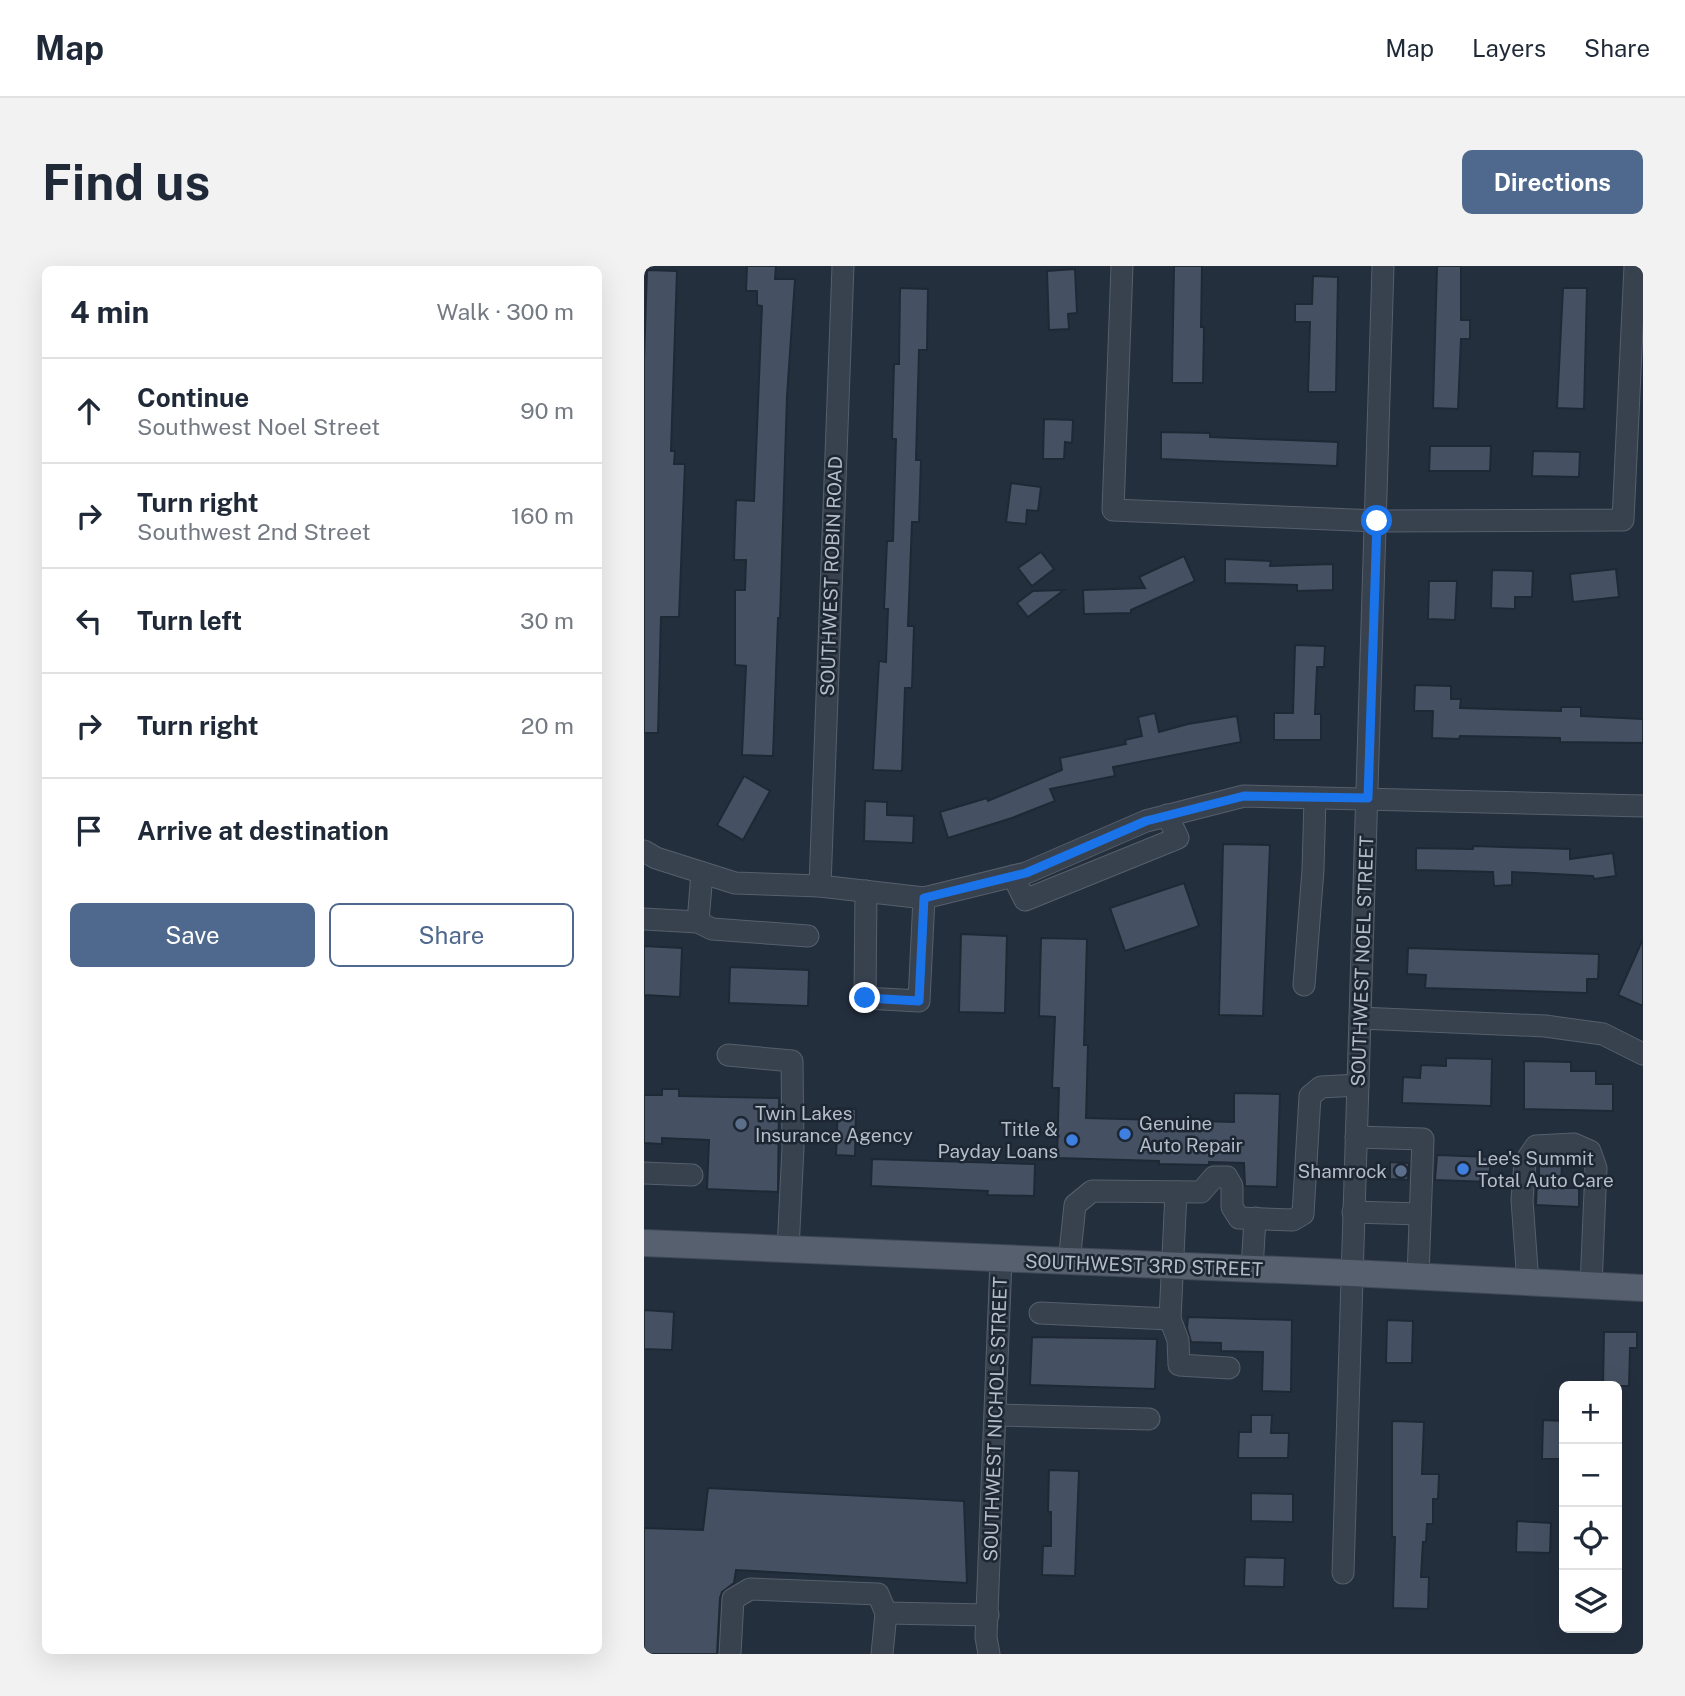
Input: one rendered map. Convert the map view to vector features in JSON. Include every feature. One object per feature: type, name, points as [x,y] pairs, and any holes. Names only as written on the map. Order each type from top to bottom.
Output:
[{"type":"main road","name":"SOUTHWEST 3RD STREET","points":[[644,1242],[1643,1288]]},
{"type":"street","name":"SOUTHWEST ROBIN ROAD","points":[[820,886],[843,266]]},
{"type":"street","points":[[1122,266],[1113,510],[1377,521],[1623,520],[1635,266]]},
{"type":"street","name":"SOUTHWEST NOEL STREET","points":[[1343,1573],[1383,266]]},
{"type":"street","points":[[644,851],[656,858],[735,883],[820,886],[924,898],[1026,873],[1146,821],[1244,796],[1643,806]]},
{"type":"street","points":[[1304,985],[1313,870],[1315,798]]},
{"type":"street","points":[[698,922],[702,873]]},
{"type":"street","points":[[866,891],[865,998],[919,1001],[924,898]]},
{"type":"street","points":[[644,919],[698,922],[712,929],[808,936]]},
{"type":"street","points":[[1360,1018],[1545,1026],[1603,1034],[1643,1054]]},
{"type":"street","points":[[728,1055],[793,1061],[793,1147],[788,1250]]},
{"type":"street","points":[[1069,1262],[1075,1205],[1092,1191],[1201,1192],[1214,1177],[1227,1177],[1232,1186],[1232,1207],[1239,1218],[1293,1220],[1303,1214],[1310,1096],[1321,1087],[1358,1085]]},
{"type":"street","points":[[1356,1137],[1423,1139],[1418,1277]]},
{"type":"street","points":[[1528,1283],[1522,1200],[1525,1162],[1536,1146],[1574,1144],[1590,1151],[1597,1168],[1591,1286]]},
{"type":"street","points":[[644,1173],[692,1175]]},
{"type":"street","points":[[1176,1192],[1170,1319],[1178,1340],[1179,1365],[1229,1368]]},
{"type":"street","points":[[1353,1212],[1421,1206]]},
{"type":"street","points":[[1252,1270],[1255,1218]]},
{"type":"street","name":"SOUTHWEST NICHOLS STREET","points":[[989,1654],[986,1637],[1001,1260]]},
{"type":"street","points":[[1040,1313],[1170,1319]]},
{"type":"street","points":[[996,1415],[1149,1419]]},
{"type":"street","points":[[730,1654],[733,1599],[750,1589],[878,1594],[886,1613],[882,1654]]},
{"type":"street","points":[[886,1613],[988,1615]]},
{"type":"building","points":[[747,266],[776,266],[775,279],[795,279],[787,396],[773,756],[742,755],[746,666],[735,665],[735,590],[745,590],[746,560],[734,560],[736,500],[754,501],[762,306],[757,305],[757,291],[746,291]]},
{"type":"building","points":[[1174,266],[1202,266],[1203,383],[1172,383]]},
{"type":"building","points":[[1437,266],[1461,266],[1461,320],[1470,320],[1470,339],[1461,339],[1458,409],[1433,408]]},
{"type":"building","points":[[1075,269],[1077,313],[1068,314],[1069,329],[1049,330],[1047,271]]},
{"type":"building","points":[[647,270],[677,271],[671,451],[675,451],[674,464],[685,464],[679,617],[661,617],[658,733],[644,733],[644,360]]},
{"type":"building","points":[[1313,276],[1338,277],[1336,392],[1308,392],[1310,322],[1295,322],[1295,304],[1312,304]]},
{"type":"building","points":[[900,288],[928,289],[927,350],[919,350],[916,460],[921,460],[919,522],[912,522],[908,626],[914,626],[912,688],[905,688],[902,771],[873,770],[879,661],[886,662],[888,609],[884,609],[887,541],[893,541],[896,439],[892,439],[894,364],[899,364]]},
{"type":"building","points":[[1563,288],[1587,288],[1584,409],[1557,408]]},
{"type":"building","points":[[1044,419],[1073,420],[1072,443],[1065,442],[1064,459],[1043,459]]},
{"type":"building","points":[[1161,432],[1210,433],[1210,437],[1338,442],[1337,466],[1161,459]]},
{"type":"building","points":[[1430,446],[1491,446],[1490,471],[1429,471]]},
{"type":"building","points":[[1533,451],[1580,452],[1579,477],[1532,476]]},
{"type":"building","points":[[1011,483],[1041,487],[1038,511],[1027,510],[1026,524],[1006,522]]},
{"type":"building","points":[[1041,552],[1054,569],[1032,586],[1018,568]]},
{"type":"building","points":[[1184,556],[1195,581],[1131,610],[1131,613],[1084,614],[1083,590],[1145,588],[1139,577]]},
{"type":"building","points":[[1225,559],[1271,561],[1270,566],[1333,564],[1333,590],[1297,591],[1297,585],[1225,583]]},
{"type":"building","points":[[1616,569],[1619,597],[1573,602],[1570,574]]},
{"type":"building","points":[[1492,570],[1533,571],[1532,597],[1515,597],[1515,609],[1491,608]]},
{"type":"building","points":[[1429,581],[1457,581],[1455,620],[1428,619]]},
{"type":"building","points":[[1064,590],[1028,617],[1017,603],[1033,591]]},
{"type":"building","points":[[1295,645],[1325,646],[1324,667],[1317,667],[1315,714],[1321,714],[1321,740],[1274,740],[1274,713],[1293,713]]},
{"type":"building","points":[[1415,685],[1451,686],[1451,699],[1461,699],[1460,708],[1561,711],[1561,707],[1581,707],[1581,716],[1643,719],[1643,743],[1560,742],[1560,738],[1432,738],[1433,711],[1414,711]]},
{"type":"building","points":[[1155,713],[1159,732],[1237,716],[1241,742],[1113,767],[1115,776],[1050,789],[1055,801],[948,838],[940,812],[987,798],[988,801],[1062,770],[1060,758],[1126,744],[1125,740],[1142,736],[1138,717]]},
{"type":"building","points":[[744,776],[770,791],[743,840],[717,825]]},
{"type":"building","points":[[865,801],[887,802],[887,815],[914,816],[913,843],[864,841]]},
{"type":"building","points":[[1223,844],[1270,845],[1263,1016],[1219,1015]]},
{"type":"building","points":[[1473,846],[1570,849],[1570,859],[1613,853],[1616,876],[1594,879],[1593,876],[1512,872],[1512,885],[1494,886],[1493,872],[1416,870],[1416,848],[1473,849]]},
{"type":"building","points":[[1184,883],[1199,926],[1125,951],[1110,908]]},
{"type":"building","points":[[961,934],[1007,936],[1005,1013],[959,1012]]},
{"type":"building","points":[[1041,938],[1087,939],[1084,1045],[1088,1045],[1086,1118],[1234,1122],[1234,1093],[1280,1094],[1277,1187],[1245,1186],[1244,1163],[1159,1164],[1159,1161],[1057,1158],[1059,1088],[1052,1088],[1055,1017],[1039,1016]]},
{"type":"building","points":[[1643,939],[1643,1006],[1618,995]]},
{"type":"building","points":[[644,946],[682,948],[680,997],[644,995]]},
{"type":"building","points":[[1408,948],[1599,954],[1598,979],[1587,979],[1587,993],[1425,988],[1426,975],[1407,974]]},
{"type":"building","points":[[730,967],[809,970],[808,1006],[729,1003]]},
{"type":"building","points":[[1446,1058],[1492,1059],[1491,1106],[1402,1103],[1403,1077],[1420,1078],[1421,1065],[1446,1066]]},
{"type":"building","points":[[1524,1061],[1571,1062],[1571,1071],[1596,1071],[1596,1084],[1613,1084],[1613,1111],[1524,1109]]},
{"type":"building","points":[[662,1089],[679,1089],[679,1096],[779,1098],[778,1192],[707,1189],[709,1140],[662,1138],[662,1144],[644,1143],[644,1095],[662,1095]]},
{"type":"building","points":[[838,1108],[856,1109],[855,1156],[836,1155]]},
{"type":"building","name":"Lee's Summit Total Auto Care","points":[[1437,1155],[1490,1157],[1490,1182],[1435,1180]]},
{"type":"building","points":[[872,1159],[1035,1164],[1034,1196],[987,1195],[988,1191],[871,1186]]},
{"type":"building","points":[[1543,1159],[1562,1160],[1561,1188],[1579,1188],[1579,1207],[1536,1205],[1539,1164]]},
{"type":"building","name":"Shamrock","points":[[1390,1162],[1409,1163],[1408,1180],[1390,1179]]},
{"type":"building","points":[[644,1310],[674,1312],[672,1350],[644,1349]]},
{"type":"building","points":[[1188,1317],[1292,1320],[1291,1392],[1262,1391],[1263,1352],[1221,1351],[1221,1343],[1191,1342],[1187,1328]]},
{"type":"building","points":[[1387,1320],[1413,1321],[1412,1363],[1386,1363]]},
{"type":"building","points":[[1604,1332],[1637,1332],[1637,1348],[1630,1348],[1629,1386],[1622,1386],[1622,1381],[1603,1381]]},
{"type":"building","points":[[1032,1337],[1157,1339],[1155,1389],[1030,1385]]},
{"type":"building","points":[[1251,1415],[1272,1415],[1271,1433],[1289,1433],[1288,1458],[1238,1458],[1239,1432],[1251,1432]]},
{"type":"building","points":[[1543,1420],[1559,1421],[1559,1459],[1542,1459]]},
{"type":"building","points":[[1392,1421],[1424,1422],[1422,1474],[1439,1474],[1438,1499],[1433,1499],[1433,1524],[1427,1524],[1426,1542],[1423,1542],[1421,1577],[1429,1577],[1428,1609],[1393,1608],[1395,1537],[1392,1537]]},
{"type":"building","points":[[1049,1470],[1079,1471],[1075,1576],[1042,1575],[1043,1546],[1051,1546],[1051,1512],[1048,1512]]},
{"type":"building","points":[[708,1488],[964,1501],[967,1583],[736,1570],[734,1583],[722,1592],[720,1598],[717,1654],[644,1654],[644,1528],[703,1530]]},
{"type":"building","points":[[1251,1493],[1293,1494],[1293,1522],[1251,1521]]},
{"type":"building","points":[[1517,1521],[1551,1523],[1550,1553],[1516,1552]]},
{"type":"building","points":[[1245,1557],[1285,1558],[1284,1587],[1244,1586]]},
{"type":"place","name":"Twin Lakes Insurance Agency","points":[[741,1124]]},
{"type":"place","name":"Genuine Auto Repair","points":[[1125,1134]]},
{"type":"place","name":"Title & Payday Loans","points":[[1072,1140]]},
{"type":"place","name":"Lee's Summit Total Auto Care","points":[[1463,1169]]},
{"type":"place","name":"Shamrock","points":[[1401,1171]]},
{"type":"route","points":[[865,998],[919,1001],[924,898],[1026,873],[1146,821],[1244,796],[1368,798],[1377,521]]}]
